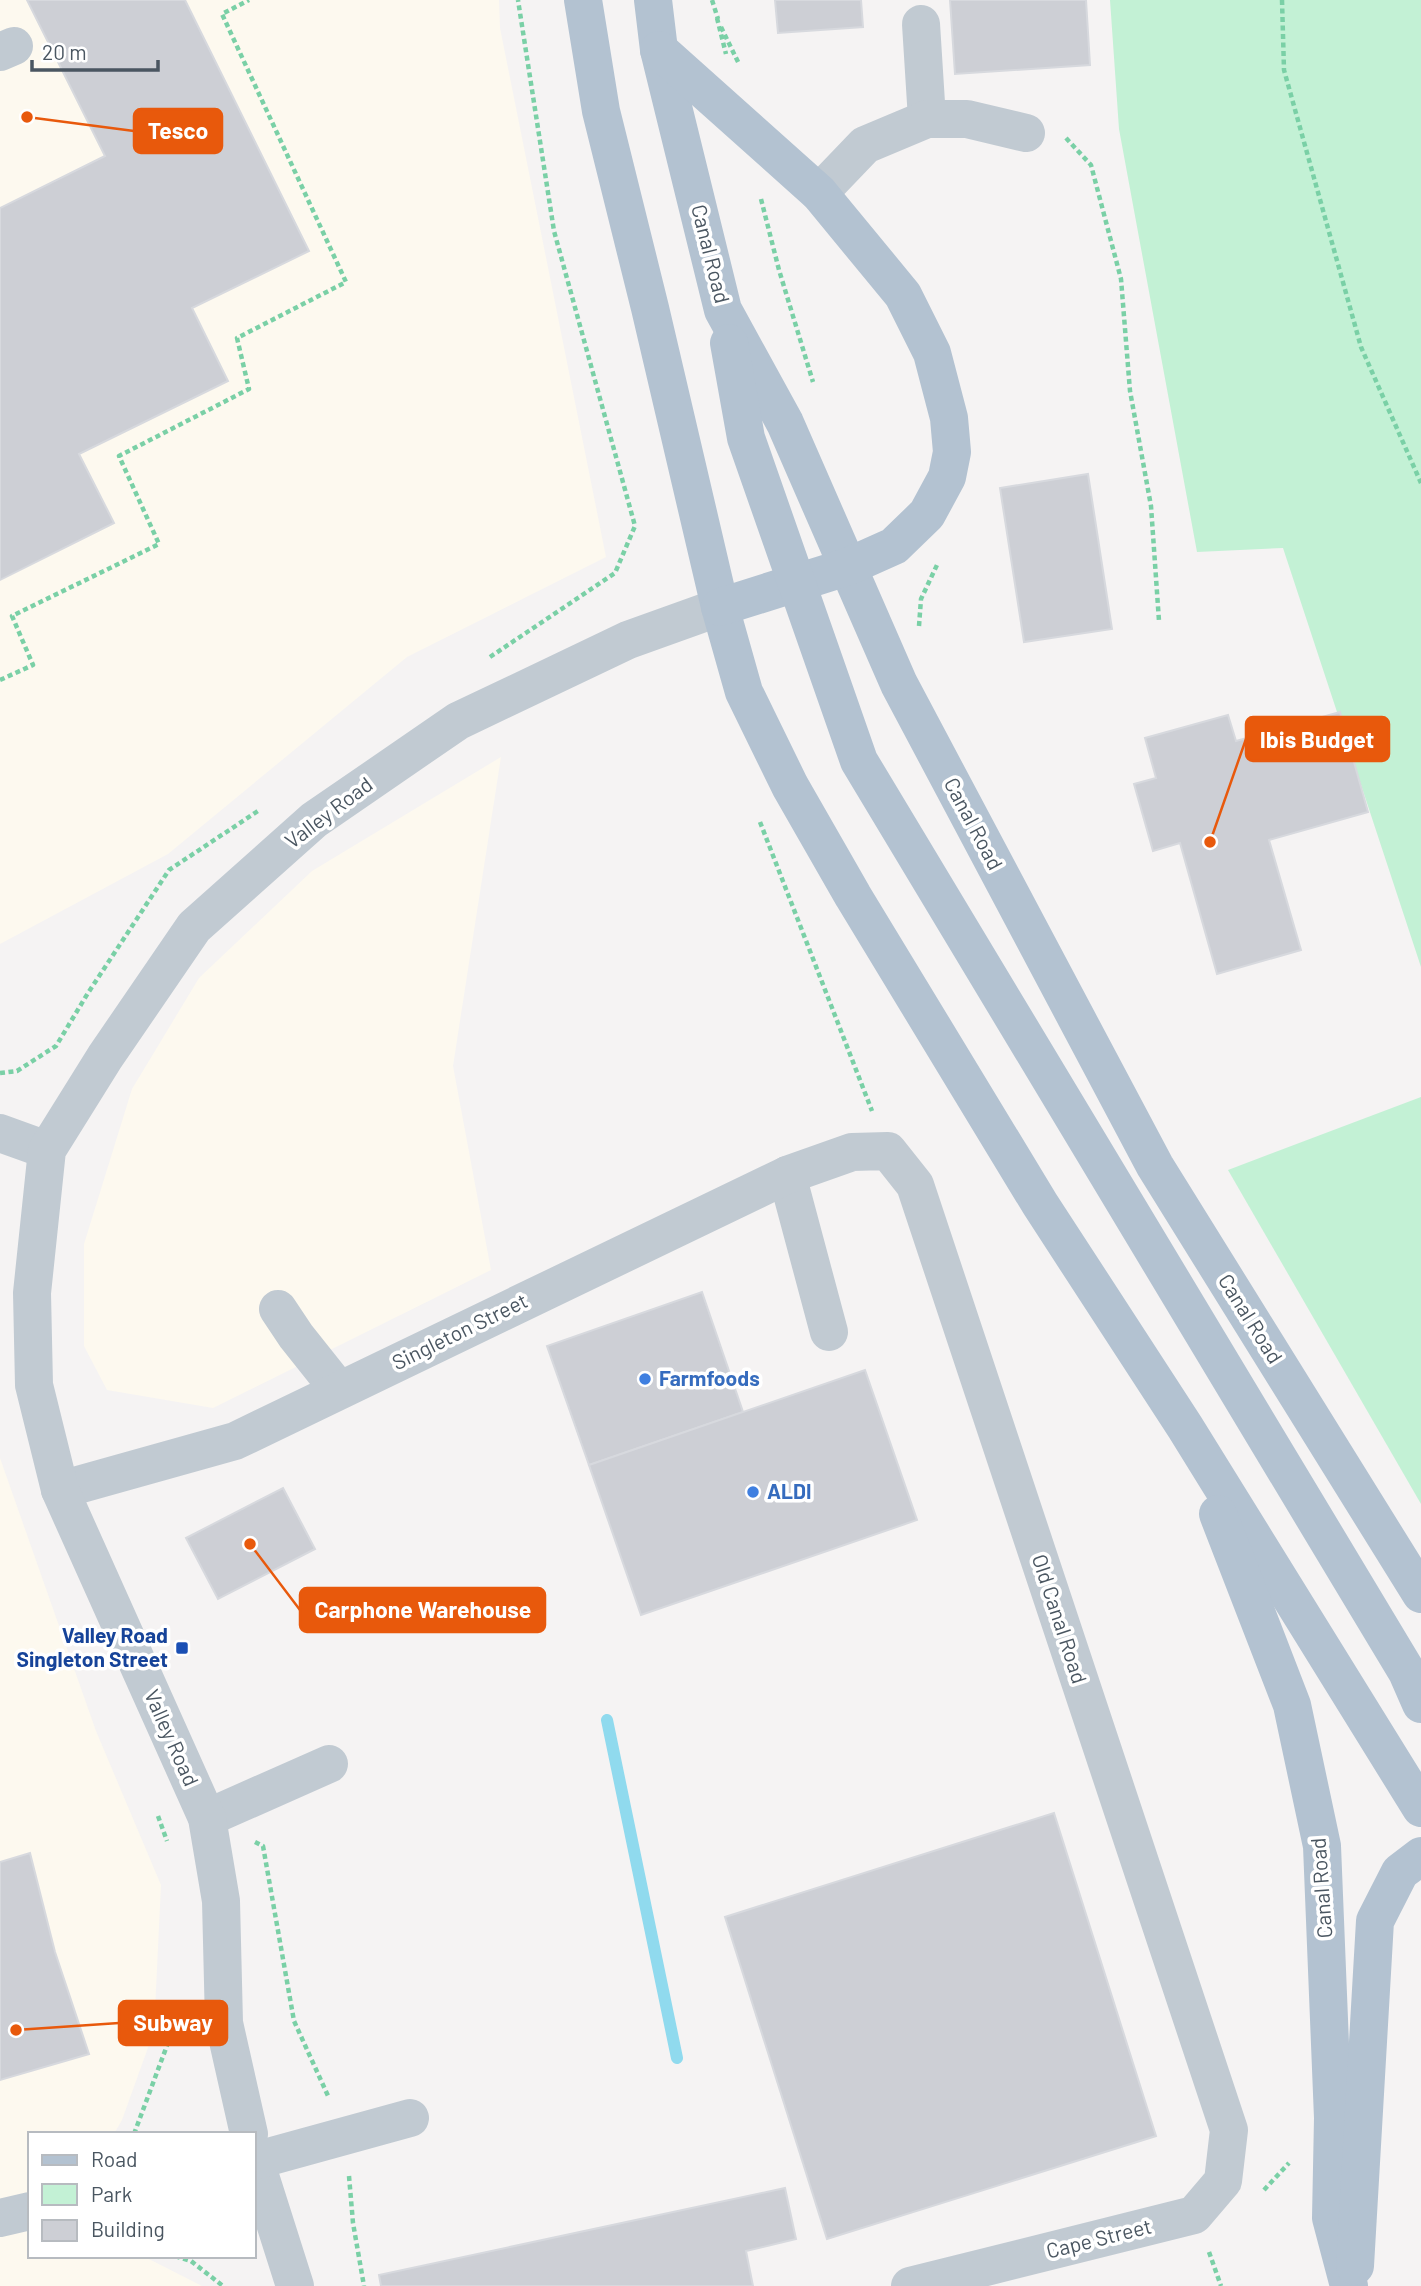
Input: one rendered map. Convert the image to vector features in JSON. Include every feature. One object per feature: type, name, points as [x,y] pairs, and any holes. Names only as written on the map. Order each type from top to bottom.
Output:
[{"type":"main road","name":"Canal Road","points":[[583,0],[601,111],[720,607],[744,692],[790,786],[853,897],[1040,1204],[1185,1427],[1421,1808]]},
{"type":"main road","name":"Canal Road","points":[[653,0],[659,50],[723,310],[785,423],[899,684],[1154,1166],[1421,1594]]},
{"type":"main road","points":[[659,50],[819,193],[903,295],[932,353],[949,418],[952,452],[947,477],[927,514],[894,546],[847,567],[795,581],[720,607]]},
{"type":"main road","points":[[723,310],[746,438],[859,761],[1407,1672],[1421,1704]]},
{"type":"main road","name":"Canal Road","points":[[1185,1427],[1292,1705],[1322,1846],[1333,2118],[1331,2218],[1351,2286]]},
{"type":"main road","name":"Canal Road","points":[[1351,2286],[1375,1921],[1400,1872],[1421,1856]]},
{"type":"street","points":[[921,24],[927,119]]},
{"type":"street","points":[[819,193],[865,145],[927,119],[967,119],[1043,132]]},
{"type":"street","name":"Valley Road","points":[[249,2132],[224,2023],[220,1901],[207,1818],[60,1490],[34,1385],[32,1293],[47,1150],[105,1057],[194,927],[314,820],[458,721],[628,640],[720,607]]},
{"type":"street","points":[[0,1133],[47,1150]]},
{"type":"street","name":"Singleton Street","points":[[60,1490],[235,1441],[787,1175],[870,1152]]},
{"type":"street","name":"Old Canal Road","points":[[870,1152],[915,1185],[1229,2130]]},
{"type":"street","points":[[787,1175],[829,1332]]},
{"type":"street","points":[[278,1309],[339,1390]]},
{"type":"street","points":[[207,1818],[329,1764]]},
{"type":"street","points":[[256,2159],[410,2118]]},
{"type":"street","name":"Cape Street","points":[[910,2286],[1194,2216],[1223,2181],[1229,2130]]},
{"type":"street","points":[[256,2166],[295,2286]]},
{"type":"street","points":[[0,2218],[28,2211]]},
{"type":"path","points":[[0,680],[33,665],[12,616],[159,544],[119,456],[249,389],[237,338],[346,282],[222,14],[249,0]]},
{"type":"path","points":[[482,663],[615,573],[635,526],[554,231],[517,0]]},
{"type":"path","points":[[712,0],[727,58]]},
{"type":"path","points":[[1282,0],[1284,70],[1361,347],[1421,482]]},
{"type":"path","points":[[717,18],[740,67]]},
{"type":"path","points":[[1043,132],[1091,165],[1121,279],[1130,391],[1151,506],[1159,621]]},
{"type":"path","points":[[760,191],[779,270],[814,388]]},
{"type":"path","points":[[919,633],[922,598],[937,564]]},
{"type":"path","points":[[0,1073],[17,1071],[56,1046],[169,870],[262,809]]},
{"type":"path","points":[[758,817],[870,1152]]},
{"type":"path","points":[[156,1813],[171,1852]]},
{"type":"path","points":[[135,2132],[186,1996]]},
{"type":"path","points":[[1256,2198],[1333,2118]]},
{"type":"path","points":[[181,2258],[191,2261],[223,2286]]},
{"type":"shaded area","points":[[0,0],[499,0],[500,28],[606,557],[407,657],[168,854],[0,944]]},
{"type":"shaded area","points":[[501,757],[453,1066],[491,1270],[213,1408],[107,1390],[84,1346],[84,1244],[132,1089],[199,978],[312,871]]},
{"type":"shaded area","points":[[0,1458],[96,1731],[161,1885],[154,2031],[115,2132],[28,2132],[28,2258],[147,2258],[202,2286],[0,2286]]},
{"type":"green space","points":[[1110,0],[1421,0],[1421,967],[1283,548],[1197,552],[1119,129]]},
{"type":"green space","points":[[1421,1097],[1421,1504],[1228,1170]]},
{"type":"building","points":[[27,0],[185,0],[309,251],[192,308],[228,381],[79,454],[114,523],[0,580],[0,208],[105,156]]},
{"type":"building","points":[[775,0],[861,0],[863,27],[778,33]]},
{"type":"building","points":[[950,0],[1086,0],[1090,65],[955,74]]},
{"type":"building","points":[[1088,474],[1112,629],[1024,642],[1000,488]]},
{"type":"building","points":[[1340,712],[1368,812],[1269,840],[1301,950],[1217,974],[1180,843],[1153,851],[1134,784],[1156,778],[1145,738],[1228,715],[1236,741]]},
{"type":"building","name":"Farmfoods","points":[[702,1292],[743,1412],[589,1465],[547,1346]]},
{"type":"building","name":"ALDI","points":[[865,1370],[917,1520],[641,1615],[589,1465]]},
{"type":"building","points":[[283,1488],[315,1549],[218,1599],[186,1538]]},
{"type":"building","points":[[1054,1813],[1156,2136],[827,2239],[725,1917]]},
{"type":"building","points":[[30,1853],[55,1952],[89,2054],[0,2080],[0,1862]]},
{"type":"building","points":[[785,2188],[796,2239],[746,2251],[753,2286],[381,2286],[379,2275]]},
{"type":"waterway","points":[[607,1720],[677,2058]]},
{"type":"place","name":"Tesco","points":[[27,117]]},
{"type":"place","name":"Ibis Budget","points":[[1210,842]]},
{"type":"place","name":"Farmfoods","points":[[645,1379]]},
{"type":"place","name":"ALDI","points":[[753,1492]]},
{"type":"place","name":"Carphone Warehouse","points":[[250,1544]]},
{"type":"place","name":"Valley Road Singleton Street","points":[[182,1648]]},
{"type":"place","name":"Subway","points":[[16,2030]]}]
